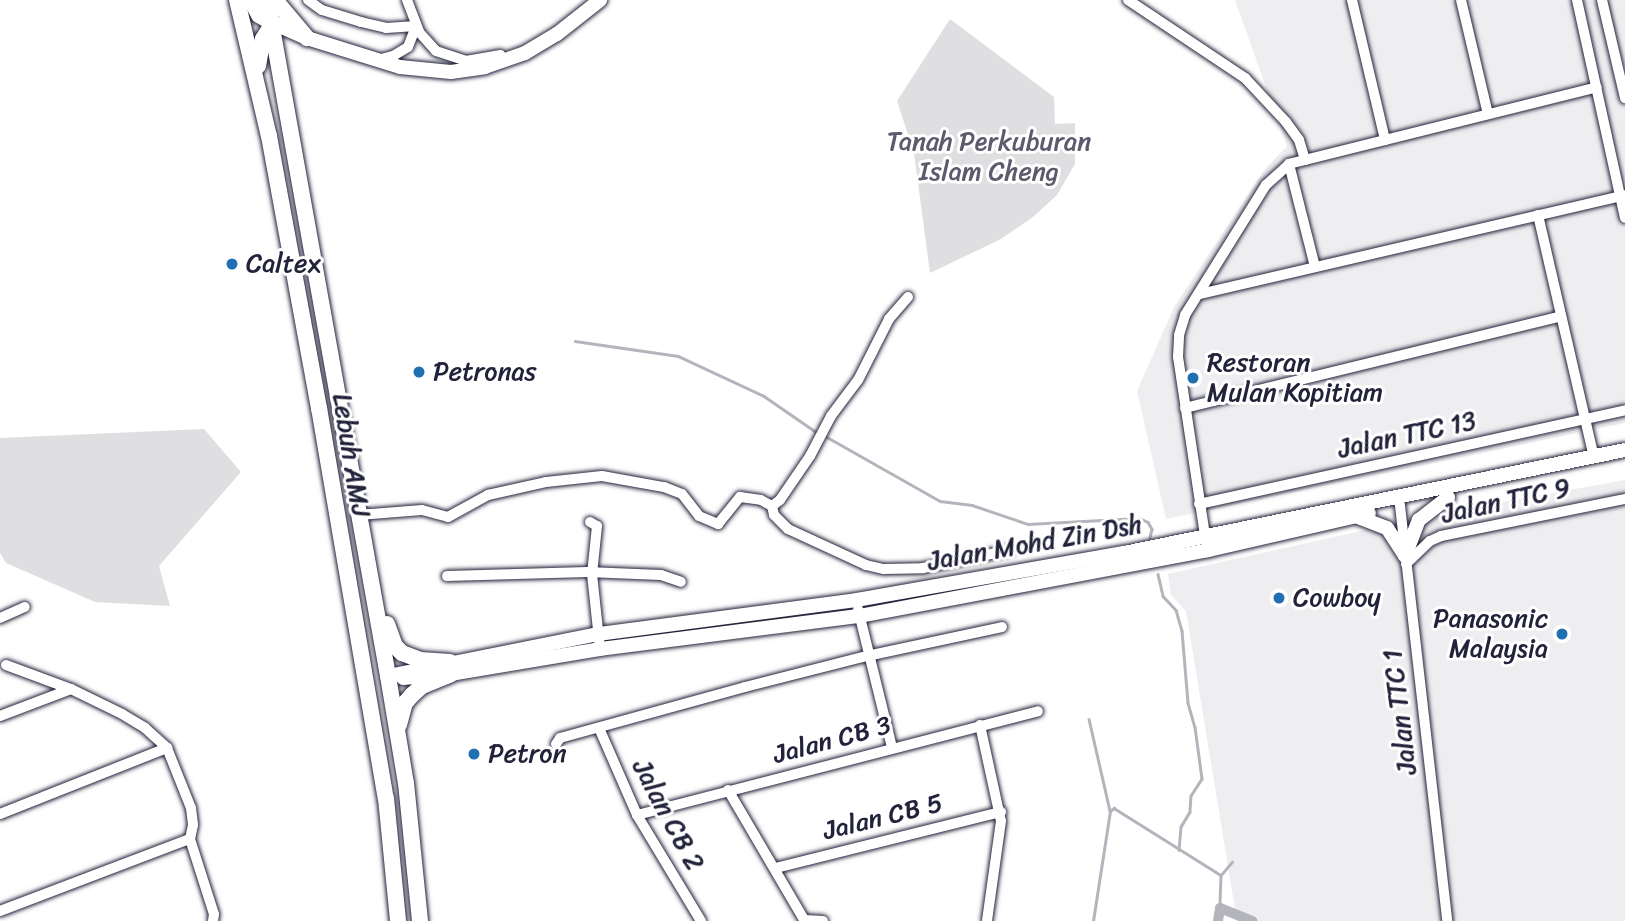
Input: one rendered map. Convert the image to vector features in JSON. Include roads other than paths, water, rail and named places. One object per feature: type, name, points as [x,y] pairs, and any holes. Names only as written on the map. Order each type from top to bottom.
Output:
[{"type":"highway","name":"Lebuh AMJ","points":[[237,0],[257,78],[319,408],[386,798],[398,921]]},
{"type":"highway","points":[[251,0],[259,15],[272,23],[260,49],[257,78]]},
{"type":"highway","name":"Lebuh AMJ","points":[[267,0],[408,796],[420,921]]},
{"type":"highway","points":[[275,0],[307,37]]},
{"type":"highway","points":[[279,62],[283,47],[291,39],[307,37]]},
{"type":"highway","points":[[370,577],[378,588],[395,646],[411,657],[451,668]]},
{"type":"highway","points":[[350,597],[360,616],[370,660],[388,676],[379,688],[377,704],[398,837],[393,858]]},
{"type":"highway","points":[[397,733],[405,703],[422,686],[451,668]]},
{"type":"main road","points":[[272,23],[374,60],[435,72],[485,67],[525,53],[558,34],[600,0]]},
{"type":"main road","name":"Jalan Mohd Zin Dsh","points":[[599,642],[859,616],[1399,502],[1625,450]]},
{"type":"main road","name":"Jalan Mohd Zin Dsh","points":[[388,676],[451,668],[1206,543],[1354,516],[1399,502],[1448,497],[1625,460]]},
{"type":"main road","points":[[1406,560],[1419,520],[1448,497]]},
{"type":"main road","points":[[1354,516],[1387,528],[1406,560]]},
{"type":"street","points":[[308,0],[328,13],[361,22],[386,28],[416,26]]},
{"type":"street","points":[[408,0],[416,26],[429,46],[456,60],[479,61],[508,53],[525,53]]},
{"type":"street","points":[[1128,0],[1245,78],[1286,122],[1299,140],[1305,160]]},
{"type":"street","points":[[1352,0],[1385,140]]},
{"type":"street","points":[[1461,0],[1488,114]]},
{"type":"street","points":[[1577,0],[1625,218]]},
{"type":"street","points":[[1602,0],[1625,98]]},
{"type":"street","points":[[374,60],[393,56],[408,47],[416,26]]},
{"type":"street","points":[[1206,543],[1178,357],[1179,335],[1185,315],[1266,185],[1289,164],[1597,87]]},
{"type":"street","points":[[1289,164],[1315,267]]},
{"type":"street","points":[[1200,294],[1622,195]]},
{"type":"street","points":[[1538,215],[1594,457]]},
{"type":"street","points":[[772,506],[780,500],[810,456],[831,416],[858,380],[889,319],[908,297]]},
{"type":"street","points":[[1185,408],[1561,316]]},
{"type":"street","name":"Jalan TTC 13","points":[[1199,504],[1625,410]]},
{"type":"street","points":[[359,515],[422,510],[447,517],[488,495],[546,482],[602,476],[673,490],[692,504],[699,516],[718,524],[740,497],[761,500],[772,506],[777,521],[788,528],[866,565],[884,569],[923,568],[1011,550]]},
{"type":"street","name":"Jalan TTC 9","points":[[1406,560],[1441,536],[1625,499]]},
{"type":"street","name":"Jalan TTC 1","points":[[1399,502],[1447,921]]},
{"type":"street","points":[[590,522],[597,526],[592,574],[599,642]]},
{"type":"street","points":[[447,576],[661,575],[681,582]]},
{"type":"street","points":[[857,600],[867,656],[892,747]]},
{"type":"street","points":[[0,618],[25,607]]},
{"type":"street","points":[[556,744],[560,738],[867,656],[1002,627]]},
{"type":"street","points":[[6,665],[71,690],[145,728],[167,748],[191,808],[193,825],[190,839],[214,914],[213,921]]},
{"type":"street","points":[[0,716],[71,690]]},
{"type":"street","name":"Jalan CB 3","points":[[637,815],[1038,711]]},
{"type":"street","points":[[980,725],[1001,812],[987,921]]},
{"type":"street","name":"Jalan CB 2","points":[[599,728],[637,815],[701,921]]},
{"type":"street","points":[[0,814],[167,748]]},
{"type":"street","points":[[728,790],[805,920],[823,921]]},
{"type":"street","name":"Jalan CB 5","points":[[776,868],[1001,812]]},
{"type":"street","points":[[0,911],[190,839]]},
{"type":"waterway","points":[[575,341],[678,356],[764,396],[816,432]]},
{"type":"waterway","points":[[827,437],[940,501],[972,505],[1028,524],[1139,518],[1148,522],[1152,529],[1150,538]]},
{"type":"waterway","points":[[1158,574],[1163,596],[1176,610],[1182,631],[1188,703],[1195,727],[1202,779],[1191,796],[1190,812],[1181,827],[1179,850]]},
{"type":"waterway","points":[[1089,719],[1110,811]]},
{"type":"waterway","points":[[1093,921],[1110,811],[1114,808],[1221,875],[1220,908]]},
{"type":"waterway","points":[[1221,875],[1232,862]]},
{"type":"waterway","points":[[1218,921],[1220,908],[1252,921]]},
{"type":"place","name":"Caltex","points":[[232,264]]},
{"type":"place","name":"Petronas","points":[[419,372]]},
{"type":"place","name":"Restoran Mulan Kopitiam","points":[[1193,378]]},
{"type":"place","name":"Cowboy","points":[[1279,598]]},
{"type":"place","name":"Panasonic Malaysia","points":[[1562,634]]},
{"type":"place","name":"Petron","points":[[474,754]]},
{"type":"park label","name":"Tanah Perkuburan Islam Cheng","points":[[989,157]]}]
